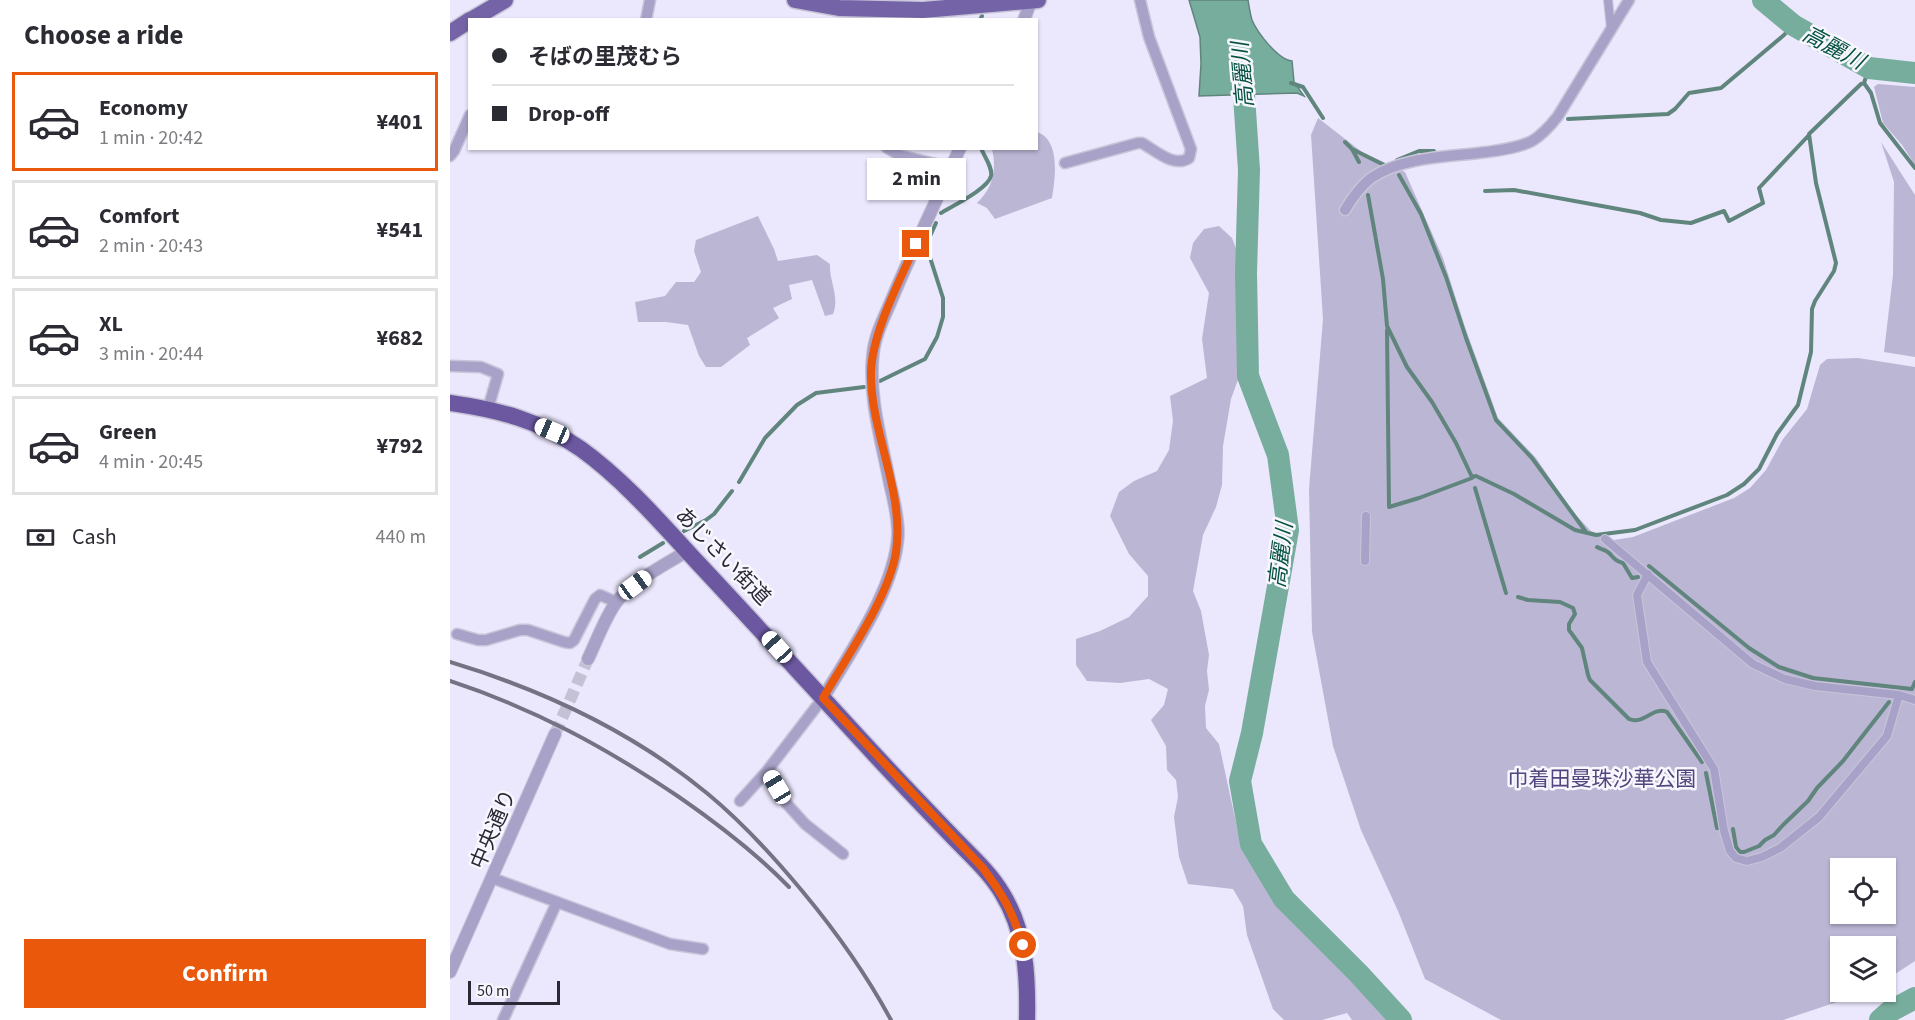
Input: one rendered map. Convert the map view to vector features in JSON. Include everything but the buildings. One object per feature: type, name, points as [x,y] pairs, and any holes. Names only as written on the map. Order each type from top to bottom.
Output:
[{"type":"highway","name":"あじさい街道","points":[[450,403],[516,416],[552,431],[582,450],[615,478],[746,612],[823,698],[982,867],[1002,892],[1014,917],[1023,945],[1027,972],[1027,1020]]},
{"type":"main road","points":[[477,18],[505,0]]},
{"type":"main road","points":[[795,0],[839,8],[924,9],[1035,1]]},
{"type":"main road","points":[[450,33],[468,23]]},
{"type":"street","points":[[646,18],[650,0]]},
{"type":"street","points":[[1065,163],[1138,143],[1142,143],[1174,162],[1183,162],[1189,158],[1191,149],[1149,37],[1140,0]]},
{"type":"street","points":[[1608,0],[1611,32]]},
{"type":"street","points":[[1345,210],[1354,195],[1372,178],[1395,166],[1422,160],[1502,150],[1532,141],[1545,131],[1558,116],[1629,0]]},
{"type":"street","points":[[1025,18],[1035,1]]},
{"type":"street","points":[[450,156],[468,120]]},
{"type":"street","points":[[890,150],[899,155],[952,168]]},
{"type":"street","points":[[740,801],[767,771],[823,698],[879,598],[895,554],[898,533],[896,511],[873,394],[871,372],[873,351],[882,323],[909,259],[959,150]]},
{"type":"street","points":[[450,366],[481,367],[498,374],[488,409]]},
{"type":"street","points":[[1365,561],[1366,516]]},
{"type":"street","points":[[1605,539],[1753,664],[1785,679],[1815,686],[1899,694],[1915,700]]},
{"type":"street","points":[[588,659],[616,602],[635,585],[687,551]]},
{"type":"street","points":[[1648,574],[1636,595],[1647,662],[1714,769],[1724,831],[1730,851],[1736,858],[1747,861],[1762,857],[1780,848],[1819,817],[1887,736],[1899,694]]},
{"type":"street","points":[[457,634],[486,640],[520,630],[528,630],[570,643],[574,640],[595,599],[600,595],[616,602]]},
{"type":"street","name":"中央通り","points":[[450,972],[455,953],[492,878],[555,734]]},
{"type":"street","points":[[767,771],[787,804],[805,824],[843,854]]},
{"type":"street","points":[[492,878],[670,944],[703,949]]},
{"type":"street","points":[[503,1020],[557,902]]},
{"type":"green space","points":[[1878,84],[1915,87],[1915,165],[1883,123],[1874,87]]},
{"type":"green space","name":"巾着田曼珠沙華公園","points":[[1318,118],[1362,152],[1405,172],[1443,258],[1498,418],[1536,458],[1573,512],[1591,531],[1614,540],[1633,537],[1734,498],[1750,488],[1766,470],[1783,439],[1807,409],[1820,365],[1827,359],[1858,358],[1915,367],[1915,961],[1896,973],[1896,936],[1830,936],[1830,1002],[1837,1002],[1783,1020],[1501,1020],[1425,979],[1398,911],[1361,830],[1333,746],[1312,632],[1309,489],[1323,319],[1311,135]]},
{"type":"green space","points":[[1038,132],[1045,136],[1050,143],[1055,161],[1052,198],[995,219],[987,208],[977,203],[990,185],[994,164],[992,150],[1038,150]]},
{"type":"green space","points":[[1881,142],[1915,195],[1915,357],[1884,352],[1893,275],[1894,182]]},
{"type":"green space","points":[[758,216],[778,261],[817,255],[830,264],[835,295],[833,314],[825,316],[812,280],[789,285],[792,299],[773,308],[779,318],[747,338],[750,345],[721,367],[706,367],[699,356],[688,325],[638,322],[635,302],[665,296],[676,282],[694,282],[701,272],[694,251],[696,240]]},
{"type":"green space","points":[[1219,226],[1232,238],[1241,262],[1238,276],[1237,340],[1242,357],[1240,374],[1231,399],[1223,446],[1222,485],[1216,507],[1203,535],[1193,591],[1201,611],[1209,655],[1207,671],[1209,690],[1205,706],[1206,728],[1219,744],[1240,841],[1273,894],[1297,922],[1394,1020],[1352,1020],[1347,1013],[1322,1020],[1284,1020],[1273,1009],[1247,935],[1243,906],[1233,889],[1188,884],[1179,857],[1174,817],[1178,797],[1176,780],[1167,770],[1166,746],[1151,720],[1164,705],[1168,689],[1149,679],[1120,683],[1087,681],[1076,665],[1076,639],[1100,631],[1129,617],[1148,596],[1148,576],[1129,554],[1110,516],[1119,492],[1134,481],[1157,471],[1169,450],[1173,421],[1170,396],[1207,378],[1202,339],[1209,293],[1190,258],[1193,243],[1204,229]]},
{"type":"water","points":[[1189,0],[1248,0],[1252,20],[1263,38],[1281,56],[1292,61],[1294,82],[1304,96],[1297,93],[1199,96],[1200,37]]},
{"type":"waterway","name":"高麗川","points":[[1763,0],[1793,25],[1869,68],[1915,73]]},
{"type":"waterway","points":[[1568,119],[1668,114],[1689,93],[1721,88],[1793,25]]},
{"type":"waterway","name":"高麗川","points":[[1242,66],[1249,170],[1246,273],[1248,376],[1278,455],[1288,530],[1252,733],[1240,781],[1251,844],[1284,899],[1401,1020]]},
{"type":"waterway","points":[[1869,68],[1864,83],[1871,93],[1880,123],[1915,168]]},
{"type":"waterway","points":[[1291,83],[1303,87],[1323,118]]},
{"type":"waterway","points":[[1368,195],[1383,279],[1387,326],[1407,367],[1432,402],[1456,443],[1472,477],[1476,476],[1514,494],[1575,530],[1596,535],[1635,530],[1727,495],[1744,484],[1759,469],[1777,434],[1798,405],[1811,352],[1812,309],[1834,271],[1836,263],[1816,183],[1809,134],[1864,83]]},
{"type":"waterway","points":[[1485,191],[1514,190],[1640,213],[1661,220],[1691,223],[1724,211],[1729,221],[1763,203],[1759,188],[1809,135]]},
{"type":"waterway","points":[[1345,142],[1359,162]]},
{"type":"waterway","points":[[1352,149],[1384,165]]},
{"type":"waterway","points":[[941,213],[977,192],[988,181],[991,169],[982,150]]},
{"type":"waterway","points":[[1397,160],[1419,151],[1434,151]]},
{"type":"waterway","points":[[1399,175],[1421,214],[1446,277],[1496,420],[1532,458],[1586,532]]},
{"type":"waterway","points":[[880,381],[925,359],[937,337],[943,317],[943,298],[926,245],[936,223]]},
{"type":"waterway","points":[[1387,330],[1389,507],[1472,478]]},
{"type":"waterway","points":[[739,482],[765,438],[797,405],[816,393],[864,387]]},
{"type":"waterway","points":[[1475,488],[1506,593]]},
{"type":"waterway","points":[[684,531],[714,514],[732,491]]},
{"type":"waterway","points":[[640,557],[663,543]]},
{"type":"waterway","points":[[1597,547],[1623,563],[1632,578],[1638,577]]},
{"type":"waterway","points":[[1649,566],[1749,648],[1779,667],[1813,678],[1912,689],[1915,682]]},
{"type":"waterway","points":[[1518,597],[1560,602],[1573,608],[1575,614],[1569,624],[1569,630],[1582,648],[1590,680],[1629,719],[1639,720],[1657,711],[1667,712],[1702,762]]},
{"type":"waterway","points":[[1733,829],[1736,847],[1740,852],[1759,846],[1774,835],[1843,761],[1889,702]]},
{"type":"waterway","points":[[1706,773],[1717,828],[1720,828]]},
{"type":"waterway","name":"高麗川","points":[[1880,1020],[1889,1012],[1915,998]]},
{"type":"tunnel","points":[[555,734],[588,659]]},
{"type":"railway","points":[[450,662],[519,686],[586,715],[649,751],[708,794],[758,841],[816,908],[861,969],[891,1020]]},
{"type":"railway","points":[[450,681],[540,717],[624,762],[722,828],[789,887]]},
{"type":"route","points":[[916,244],[878,334],[873,351],[871,372],[874,401],[896,511],[898,533],[895,554],[879,598],[823,698],[906,789],[982,867],[1002,892],[1014,917],[1023,945]]}]
